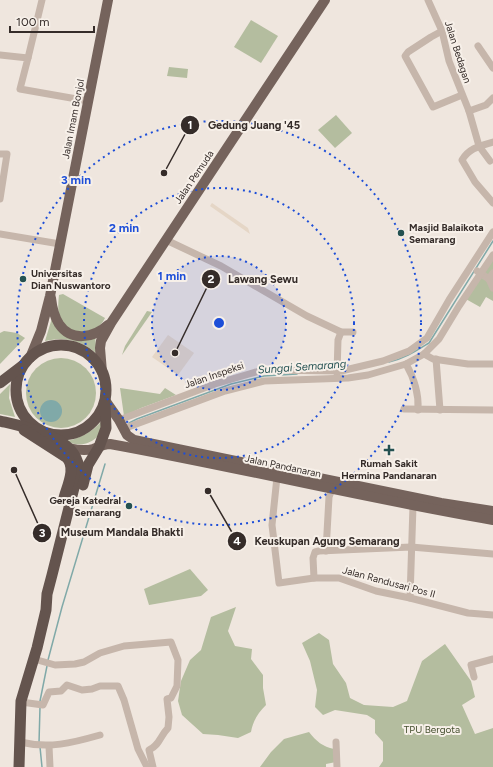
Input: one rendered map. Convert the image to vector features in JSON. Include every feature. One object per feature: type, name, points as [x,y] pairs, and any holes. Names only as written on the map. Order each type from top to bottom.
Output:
[{"type":"highway","points":[[0,383],[41,350],[52,346],[64,346],[75,348],[91,357],[97,363],[102,372],[106,385],[106,428],[86,474],[54,595],[46,610]]},
{"type":"highway","points":[[19,767],[21,702],[37,660],[46,610],[47,594],[79,468],[76,457],[69,448],[27,421],[22,414],[16,398],[17,380],[27,361]]},
{"type":"highway","points":[[2,422],[57,435],[66,435],[83,430],[96,418],[101,411],[105,400]]},
{"type":"highway","points":[[2,422],[25,430],[70,461],[72,469],[60,514],[61,524],[64,527]]},
{"type":"main road","name":"Jalan Imam Bonjol","points":[[27,361],[42,331],[50,296],[108,0]]},
{"type":"main road","name":"Jalan Pemuda","points":[[102,372],[100,348],[101,341],[111,323],[325,0]]},
{"type":"main road","points":[[50,296],[54,314],[59,324],[72,335],[82,336],[93,334],[103,330],[111,323]]},
{"type":"main road","name":"Jalan Pandanaran","points":[[105,400],[127,436],[134,440],[428,500],[493,511]]},
{"type":"main road","name":"Jalan Pandanaran","points":[[69,448],[83,450],[98,447],[104,444],[110,444],[413,506],[493,520]]},
{"type":"street","points":[[42,0],[20,89],[88,101]]},
{"type":"street","name":"Jalan Bedagan","points":[[428,0],[442,31],[450,61],[469,111],[479,146]]},
{"type":"street","points":[[442,31],[408,52],[405,56],[433,107],[462,95]]},
{"type":"street","points":[[478,46],[493,68]]},
{"type":"street","points":[[0,55],[28,58]]},
{"type":"street","points":[[469,111],[486,105],[493,98]]},
{"type":"street","points":[[493,142],[479,146],[472,150],[464,157],[462,161],[475,182],[493,203]]},
{"type":"street","points":[[479,146],[490,161]]},
{"type":"street","points":[[0,154],[6,154],[0,199]]},
{"type":"street","name":"Jalan Inspeksi","points":[[121,424],[215,384],[263,370],[337,375],[396,357],[416,348],[427,338],[450,300],[476,271],[493,232]]},
{"type":"street","points":[[0,234],[60,244]]},
{"type":"street","points":[[166,240],[221,266],[307,316],[341,332],[354,332]]},
{"type":"street","points":[[121,424],[224,391],[264,381],[337,375],[368,375],[406,364],[424,354],[439,339],[476,271],[493,255]]},
{"type":"street","points":[[476,271],[491,276],[493,288]]},
{"type":"street","points":[[450,300],[458,306]]},
{"type":"street","points":[[337,375],[338,340],[341,332]]},
{"type":"street","points":[[424,354],[436,359],[468,364],[493,364]]},
{"type":"street","points":[[436,359],[440,410]]},
{"type":"street","points":[[406,364],[413,376],[418,410]]},
{"type":"street","points":[[404,409],[493,410]]},
{"type":"street","name":"Jalan Randusari Pos II","points":[[277,477],[272,525],[279,583],[314,578],[339,578],[376,591],[468,613],[493,615]]},
{"type":"street","points":[[326,551],[329,497],[332,489]]},
{"type":"street","points":[[410,598],[413,506]]},
{"type":"street","points":[[314,578],[314,554],[315,552],[319,551],[411,547],[493,554]]},
{"type":"street","points":[[37,660],[61,665],[84,662],[100,653],[124,646],[171,642],[178,660],[177,686],[171,698],[167,699],[170,717],[168,728],[164,732],[156,747],[149,750],[153,767]]},
{"type":"street","points":[[474,677],[471,665],[493,659]]},
{"type":"street","points":[[21,702],[41,705],[49,692],[62,691],[67,685],[82,690],[100,686],[118,686],[124,700],[138,748],[147,767]]},
{"type":"street","points":[[20,742],[42,746],[70,744],[100,736]]},
{"type":"street","points":[[336,742],[337,767]]},
{"type":"street","points":[[42,746],[50,767]]},
{"type":"green space","points":[[251,20],[278,36],[261,63],[234,47]]},
{"type":"green space","points":[[169,67],[188,69],[187,78],[167,76]]},
{"type":"green space","points":[[336,115],[352,133],[335,148],[318,130]]},
{"type":"green space","points":[[493,257],[493,301],[486,297],[480,307],[464,298]]},
{"type":"green space","points":[[63,294],[105,318],[101,325],[95,329],[80,334],[66,327],[61,321],[58,310],[59,295]]},
{"type":"green space","points":[[147,311],[152,312],[122,355],[125,346]]},
{"type":"green space","points":[[52,318],[60,329],[95,336],[97,354],[91,349],[72,341],[59,339],[45,341]]},
{"type":"green space","points":[[4,331],[17,333],[25,338],[0,364],[0,333]]},
{"type":"green space","points":[[61,358],[74,361],[86,368],[93,380],[96,393],[93,406],[86,418],[74,425],[61,428],[48,425],[36,418],[29,406],[26,393],[29,380],[36,368],[48,361]]},
{"type":"green space","points":[[10,384],[9,398],[15,417],[0,414],[0,394]]},
{"type":"green space","points":[[120,388],[160,394],[165,388],[176,395],[124,416]]},
{"type":"green space","points":[[101,422],[99,434],[91,442],[85,444],[73,444],[67,441],[86,434]]},
{"type":"green space","points":[[190,569],[208,590],[201,596],[149,605],[144,589]]},
{"type":"green space","points":[[236,607],[228,631],[235,646],[252,649],[251,659],[263,675],[263,688],[266,705],[256,717],[251,732],[238,738],[203,734],[182,715],[178,701],[181,681],[190,660],[201,650],[211,617]]},
{"type":"green space","name":"TPU Bergota","points":[[319,633],[329,640],[333,664],[346,683],[350,698],[364,705],[393,707],[407,701],[422,661],[445,644],[471,681],[475,697],[462,705],[475,734],[493,728],[493,767],[379,767],[383,761],[383,742],[375,733],[375,720],[367,715],[335,710],[323,715],[315,707],[317,690],[310,661],[302,643]]},
{"type":"green space","points":[[309,732],[320,743],[326,747],[334,749],[336,762],[326,764],[326,767],[260,767],[271,752],[284,739]]},
{"type":"shaded area","points":[[212,203],[248,228],[250,234],[210,206]]},
{"type":"shaded area","points":[[168,335],[194,353],[178,375],[152,357]]},
{"type":"water","points":[[51,400],[59,403],[62,411],[59,419],[51,422],[43,419],[40,411],[43,403]]},
{"type":"waterway","name":"Sungai Semarang","points":[[389,362],[405,357],[429,343],[493,241]]},
{"type":"waterway","name":"Sungai Semarang","points":[[129,423],[231,384],[264,376],[297,374]]},
{"type":"waterway","points":[[48,660],[62,607],[105,464]]},
{"type":"waterway","points":[[40,701],[47,666]]},
{"type":"waterway","points":[[39,743],[40,707]]},
{"type":"waterway","points":[[40,747],[42,767]]},
{"type":"place","name":"Gedung Juang '45","points":[[164,173]]},
{"type":"place","name":"Masjid Balaikota Semarang","points":[[401,233]]},
{"type":"place","name":"Universitas Dian Nuswantoro","points":[[23,279]]},
{"type":"place","name":"Lawang Sewu","points":[[175,353]]},
{"type":"place","name":"Rumah Sakit Hermina Pandanaran","points":[[389,450]]},
{"type":"place","name":"Museum Mandala Bhakti","points":[[14,470]]},
{"type":"place","name":"Keuskupan Agung Semarang","points":[[208,491]]},
{"type":"place","name":"Gereja Katedral Semarang","points":[[129,506]]}]
